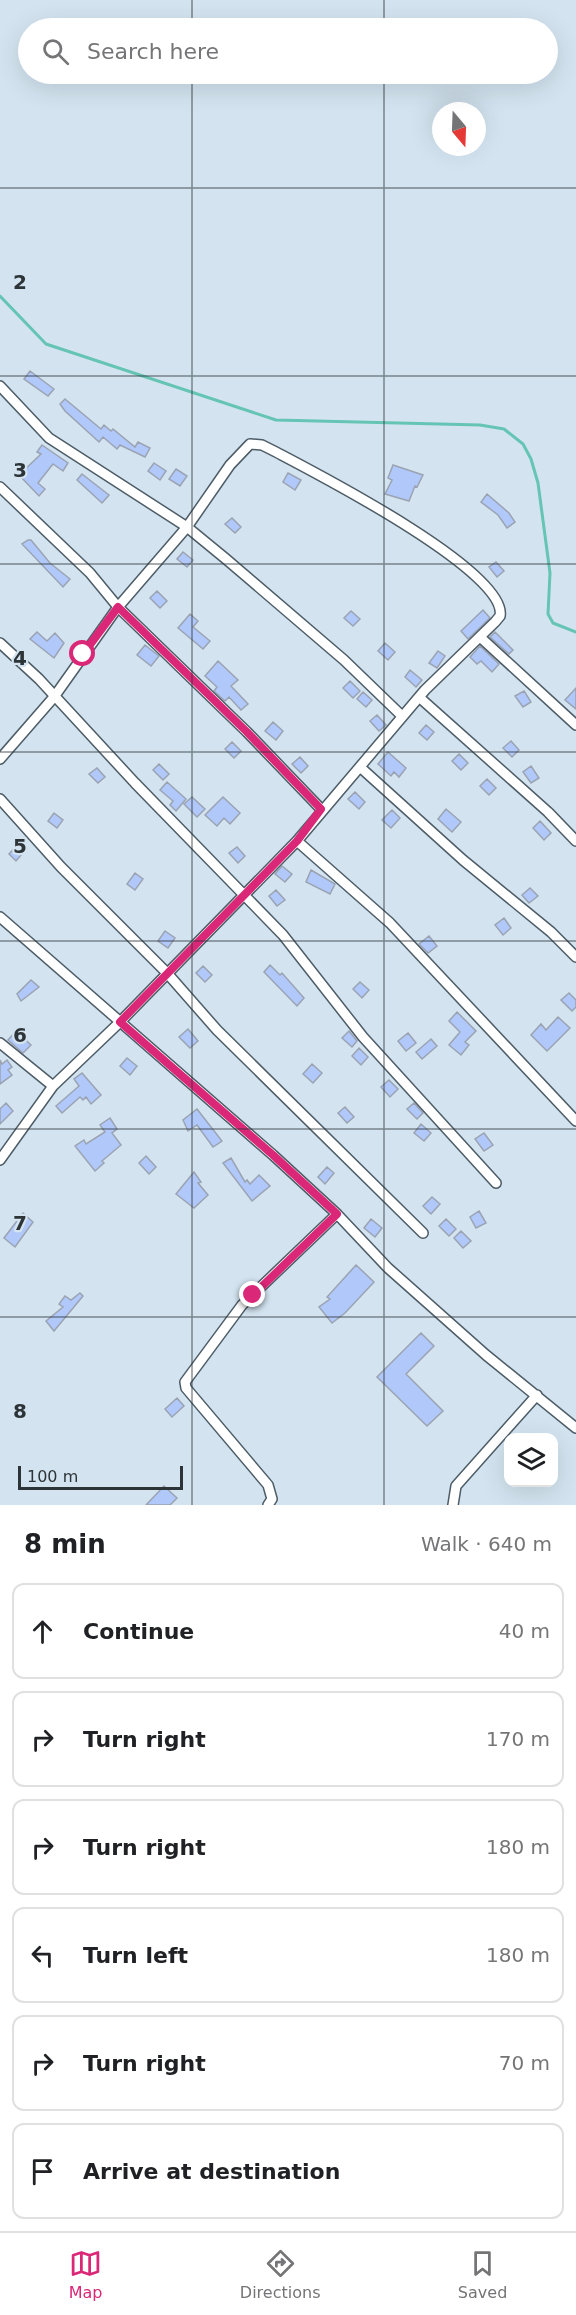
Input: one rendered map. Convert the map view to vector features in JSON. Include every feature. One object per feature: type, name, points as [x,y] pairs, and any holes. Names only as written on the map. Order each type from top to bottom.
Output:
[{"type":"street","points":[[0,386],[50,438],[187,527],[344,660],[402,716]]},
{"type":"street","points":[[0,759],[54,697],[118,607],[187,527],[244,448],[256,443],[427,537],[452,555],[490,592],[500,607],[500,616],[419,697],[321,809],[297,841],[54,1086],[4,1142],[0,1160]]},
{"type":"street","points":[[0,487],[90,573],[118,607],[247,732],[321,809]]},
{"type":"street","points":[[480,637],[576,724]]},
{"type":"street","points":[[0,644],[39,679],[242,896],[283,935],[363,1037],[495,1183]]},
{"type":"street","points":[[419,697],[576,841]]},
{"type":"street","points":[[360,767],[462,860],[551,932],[576,957]]},
{"type":"street","points":[[0,799],[61,867],[167,973],[217,1030],[423,1233]]},
{"type":"street","points":[[297,841],[390,923],[576,1121]]},
{"type":"street","points":[[0,917],[273,1155],[337,1214],[388,1268],[486,1355],[576,1428]]},
{"type":"street","points":[[0,1043],[54,1086]]},
{"type":"street","points":[[268,1505],[272,1499],[268,1485],[186,1388],[185,1382],[242,1305],[337,1214]]},
{"type":"street","points":[[453,1505],[456,1486],[537,1395]]},
{"type":"building","points":[[30,371],[54,389],[48,396],[24,379]]},
{"type":"building","points":[[65,399],[101,429],[104,425],[111,431],[113,429],[135,447],[138,442],[150,448],[145,457],[120,445],[117,449],[103,437],[99,442],[65,411],[60,404]]},
{"type":"building","points":[[42,445],[68,463],[63,471],[53,464],[38,483],[45,489],[39,496],[19,475],[41,454],[37,452]]},
{"type":"building","points":[[154,463],[166,471],[160,480],[148,471]]},
{"type":"building","points":[[393,465],[423,475],[417,487],[415,486],[409,501],[385,494],[392,480],[388,478]]},
{"type":"building","points":[[176,469],[187,476],[180,486],[169,479]]},
{"type":"building","points":[[288,473],[301,480],[295,490],[283,482]]},
{"type":"building","points":[[82,474],[109,495],[102,503],[77,480]]},
{"type":"building","points":[[487,494],[509,513],[515,522],[507,528],[498,515],[481,502]]},
{"type":"building","points":[[232,518],[241,527],[235,533],[225,524]]},
{"type":"building","points":[[31,540],[50,563],[70,579],[63,587],[22,544]]},
{"type":"building","points":[[183,552],[193,560],[187,567],[177,559]]},
{"type":"building","points":[[496,562],[504,571],[497,577],[489,567]]},
{"type":"building","points":[[157,591],[167,601],[160,608],[150,598]]},
{"type":"building","points":[[483,610],[490,618],[468,639],[461,631]]},
{"type":"building","points":[[351,611],[360,619],[353,626],[344,618]]},
{"type":"building","points":[[190,614],[198,621],[193,627],[210,641],[203,649],[178,628]]},
{"type":"building","points":[[37,632],[47,641],[55,633],[64,643],[54,658],[30,639]]},
{"type":"building","points":[[495,632],[513,650],[509,654],[490,637]]},
{"type":"building","points":[[385,643],[395,652],[388,660],[378,651]]},
{"type":"building","points":[[145,645],[159,656],[151,666],[137,655]]},
{"type":"building","points":[[480,646],[499,664],[492,672],[481,661],[477,664],[470,657]]},
{"type":"building","points":[[438,651],[445,656],[437,668],[429,663]]},
{"type":"building","points":[[218,661],[238,680],[231,686],[248,704],[241,710],[229,697],[225,701],[214,691],[217,687],[205,676]]},
{"type":"building","points":[[410,670],[422,680],[416,687],[405,677]]},
{"type":"building","points":[[350,681],[360,691],[353,698],[343,688]]},
{"type":"building","points":[[576,688],[576,709],[565,700]]},
{"type":"building","points":[[524,691],[531,702],[523,707],[515,696]]},
{"type":"building","points":[[363,692],[372,700],[366,707],[357,699]]},
{"type":"building","points":[[377,715],[386,725],[379,731],[370,721]]},
{"type":"building","points":[[273,722],[283,731],[276,740],[265,731]]},
{"type":"building","points":[[426,725],[434,732],[427,740],[419,733]]},
{"type":"building","points":[[511,741],[519,750],[512,757],[503,748]]},
{"type":"building","points":[[232,742],[241,751],[234,758],[225,749]]},
{"type":"building","points":[[388,752],[406,768],[399,777],[394,772],[391,776],[378,764]]},
{"type":"building","points":[[459,754],[468,763],[461,770],[452,761]]},
{"type":"building","points":[[300,757],[308,766],[301,773],[292,764]]},
{"type":"building","points":[[159,764],[169,774],[163,780],[153,770]]},
{"type":"building","points":[[531,766],[539,778],[531,783],[523,772]]},
{"type":"building","points":[[97,768],[105,777],[98,783],[89,774]]},
{"type":"building","points":[[487,779],[496,788],[489,795],[480,786]]},
{"type":"building","points":[[167,782],[186,799],[176,811],[170,805],[173,801],[160,790]]},
{"type":"building","points":[[355,792],[365,802],[359,809],[348,799]]},
{"type":"building","points":[[192,797],[205,809],[197,817],[184,804]]},
{"type":"building","points":[[223,797],[240,813],[230,824],[224,818],[217,826],[205,815]]},
{"type":"building","points":[[446,809],[461,822],[452,832],[438,819]]},
{"type":"building","points":[[392,810],[400,818],[391,828],[382,820]]},
{"type":"building","points":[[54,813],[63,820],[57,828],[48,821]]},
{"type":"building","points":[[540,821],[551,833],[544,840],[533,828]]},
{"type":"building","points":[[20,842],[27,848],[16,861],[9,854]]},
{"type":"building","points":[[237,847],[245,856],[238,863],[229,853]]},
{"type":"building","points":[[282,866],[292,874],[285,882],[275,874]]},
{"type":"building","points":[[311,870],[335,884],[330,894],[306,882]]},
{"type":"building","points":[[135,873],[143,879],[135,890],[127,884]]},
{"type":"building","points":[[530,888],[538,896],[529,903],[522,895]]},
{"type":"building","points":[[276,890],[285,900],[277,906],[269,896]]},
{"type":"building","points":[[504,918],[511,928],[503,935],[495,925]]},
{"type":"building","points":[[165,931],[175,938],[168,948],[158,941]]},
{"type":"building","points":[[429,936],[437,946],[428,953],[419,944]]},
{"type":"building","points":[[270,965],[280,975],[282,973],[304,998],[297,1006],[264,972]]},
{"type":"building","points":[[203,966],[212,975],[205,982],[196,973]]},
{"type":"building","points":[[31,980],[39,987],[21,1001],[17,994]]},
{"type":"building","points":[[360,982],[369,990],[362,998],[353,989]]},
{"type":"building","points":[[569,993],[576,1000],[576,1007],[572,1011],[561,1000]]},
{"type":"building","points":[[457,1012],[476,1031],[465,1042],[469,1045],[461,1055],[449,1045],[460,1032],[449,1021]]},
{"type":"building","points":[[558,1017],[570,1028],[547,1051],[531,1035],[541,1024],[546,1030]]},
{"type":"building","points":[[188,1029],[198,1041],[190,1048],[179,1037]]},
{"type":"building","points":[[16,1031],[31,1045],[23,1053],[8,1040]]},
{"type":"building","points":[[349,1031],[357,1041],[352,1047],[342,1038]]},
{"type":"building","points":[[408,1033],[416,1043],[406,1051],[398,1041]]},
{"type":"building","points":[[431,1039],[437,1046],[422,1059],[416,1052]]},
{"type":"building","points":[[359,1048],[368,1057],[361,1065],[352,1056]]},
{"type":"building","points":[[127,1058],[137,1066],[130,1075],[120,1066]]},
{"type":"building","points":[[0,1060],[2,1064],[7,1060],[12,1067],[8,1070],[12,1075],[0,1084]]},
{"type":"building","points":[[312,1064],[322,1073],[313,1083],[303,1074]]},
{"type":"building","points":[[82,1073],[101,1095],[91,1104],[86,1097],[83,1100],[80,1097],[62,1113],[56,1106],[79,1086],[74,1079]]},
{"type":"building","points":[[389,1080],[398,1089],[390,1097],[381,1087]]},
{"type":"building","points":[[6,1103],[13,1111],[0,1124],[0,1109]]},
{"type":"building","points":[[414,1103],[423,1113],[417,1119],[407,1109]]},
{"type":"building","points":[[345,1107],[354,1117],[347,1123],[338,1113]]},
{"type":"building","points":[[197,1109],[222,1141],[213,1147],[197,1125],[188,1131],[183,1120]]},
{"type":"building","points":[[110,1118],[117,1129],[112,1133],[121,1145],[102,1161],[104,1163],[95,1171],[75,1146],[84,1140],[86,1144],[105,1132],[100,1125]]},
{"type":"building","points":[[421,1124],[431,1133],[424,1141],[414,1133]]},
{"type":"building","points":[[484,1133],[493,1145],[484,1151],[475,1139]]},
{"type":"building","points":[[146,1156],[156,1167],[149,1174],[139,1163]]},
{"type":"building","points":[[231,1158],[245,1182],[247,1180],[250,1184],[259,1175],[270,1186],[252,1201],[223,1163]]},
{"type":"building","points":[[327,1167],[334,1173],[325,1184],[318,1177]]},
{"type":"building","points":[[194,1172],[201,1182],[198,1183],[208,1195],[194,1208],[176,1194]]},
{"type":"building","points":[[432,1197],[440,1204],[431,1214],[423,1206]]},
{"type":"building","points":[[479,1211],[486,1223],[476,1228],[470,1217]]},
{"type":"building","points":[[23,1213],[33,1222],[15,1247],[4,1238]]},
{"type":"building","points":[[371,1219],[382,1228],[375,1237],[364,1228]]},
{"type":"building","points":[[446,1219],[456,1229],[449,1236],[439,1226]]},
{"type":"building","points":[[461,1231],[471,1241],[463,1248],[454,1238]]},
{"type":"building","points":[[356,1265],[374,1282],[345,1313],[332,1323],[319,1307],[330,1299],[327,1297]]},
{"type":"building","points":[[80,1293],[83,1296],[54,1331],[46,1321],[63,1307],[59,1304],[65,1296],[71,1300]]},
{"type":"building","points":[[421,1333],[434,1346],[406,1374],[443,1411],[427,1426],[377,1377]]},
{"type":"building","points":[[177,1398],[184,1406],[172,1417],[165,1409]]},
{"type":"building","points":[[164,1486],[177,1498],[170,1505],[146,1505]]},
{"type":"waterway","points":[[0,296],[46,344],[276,420],[480,425],[504,429],[523,444],[531,459],[538,483],[550,573],[548,614],[553,623],[576,632]]},
{"type":"route","points":[[83,654],[118,607],[247,732],[321,809],[297,841],[120,1022],[337,1214],[253,1295]]}]
